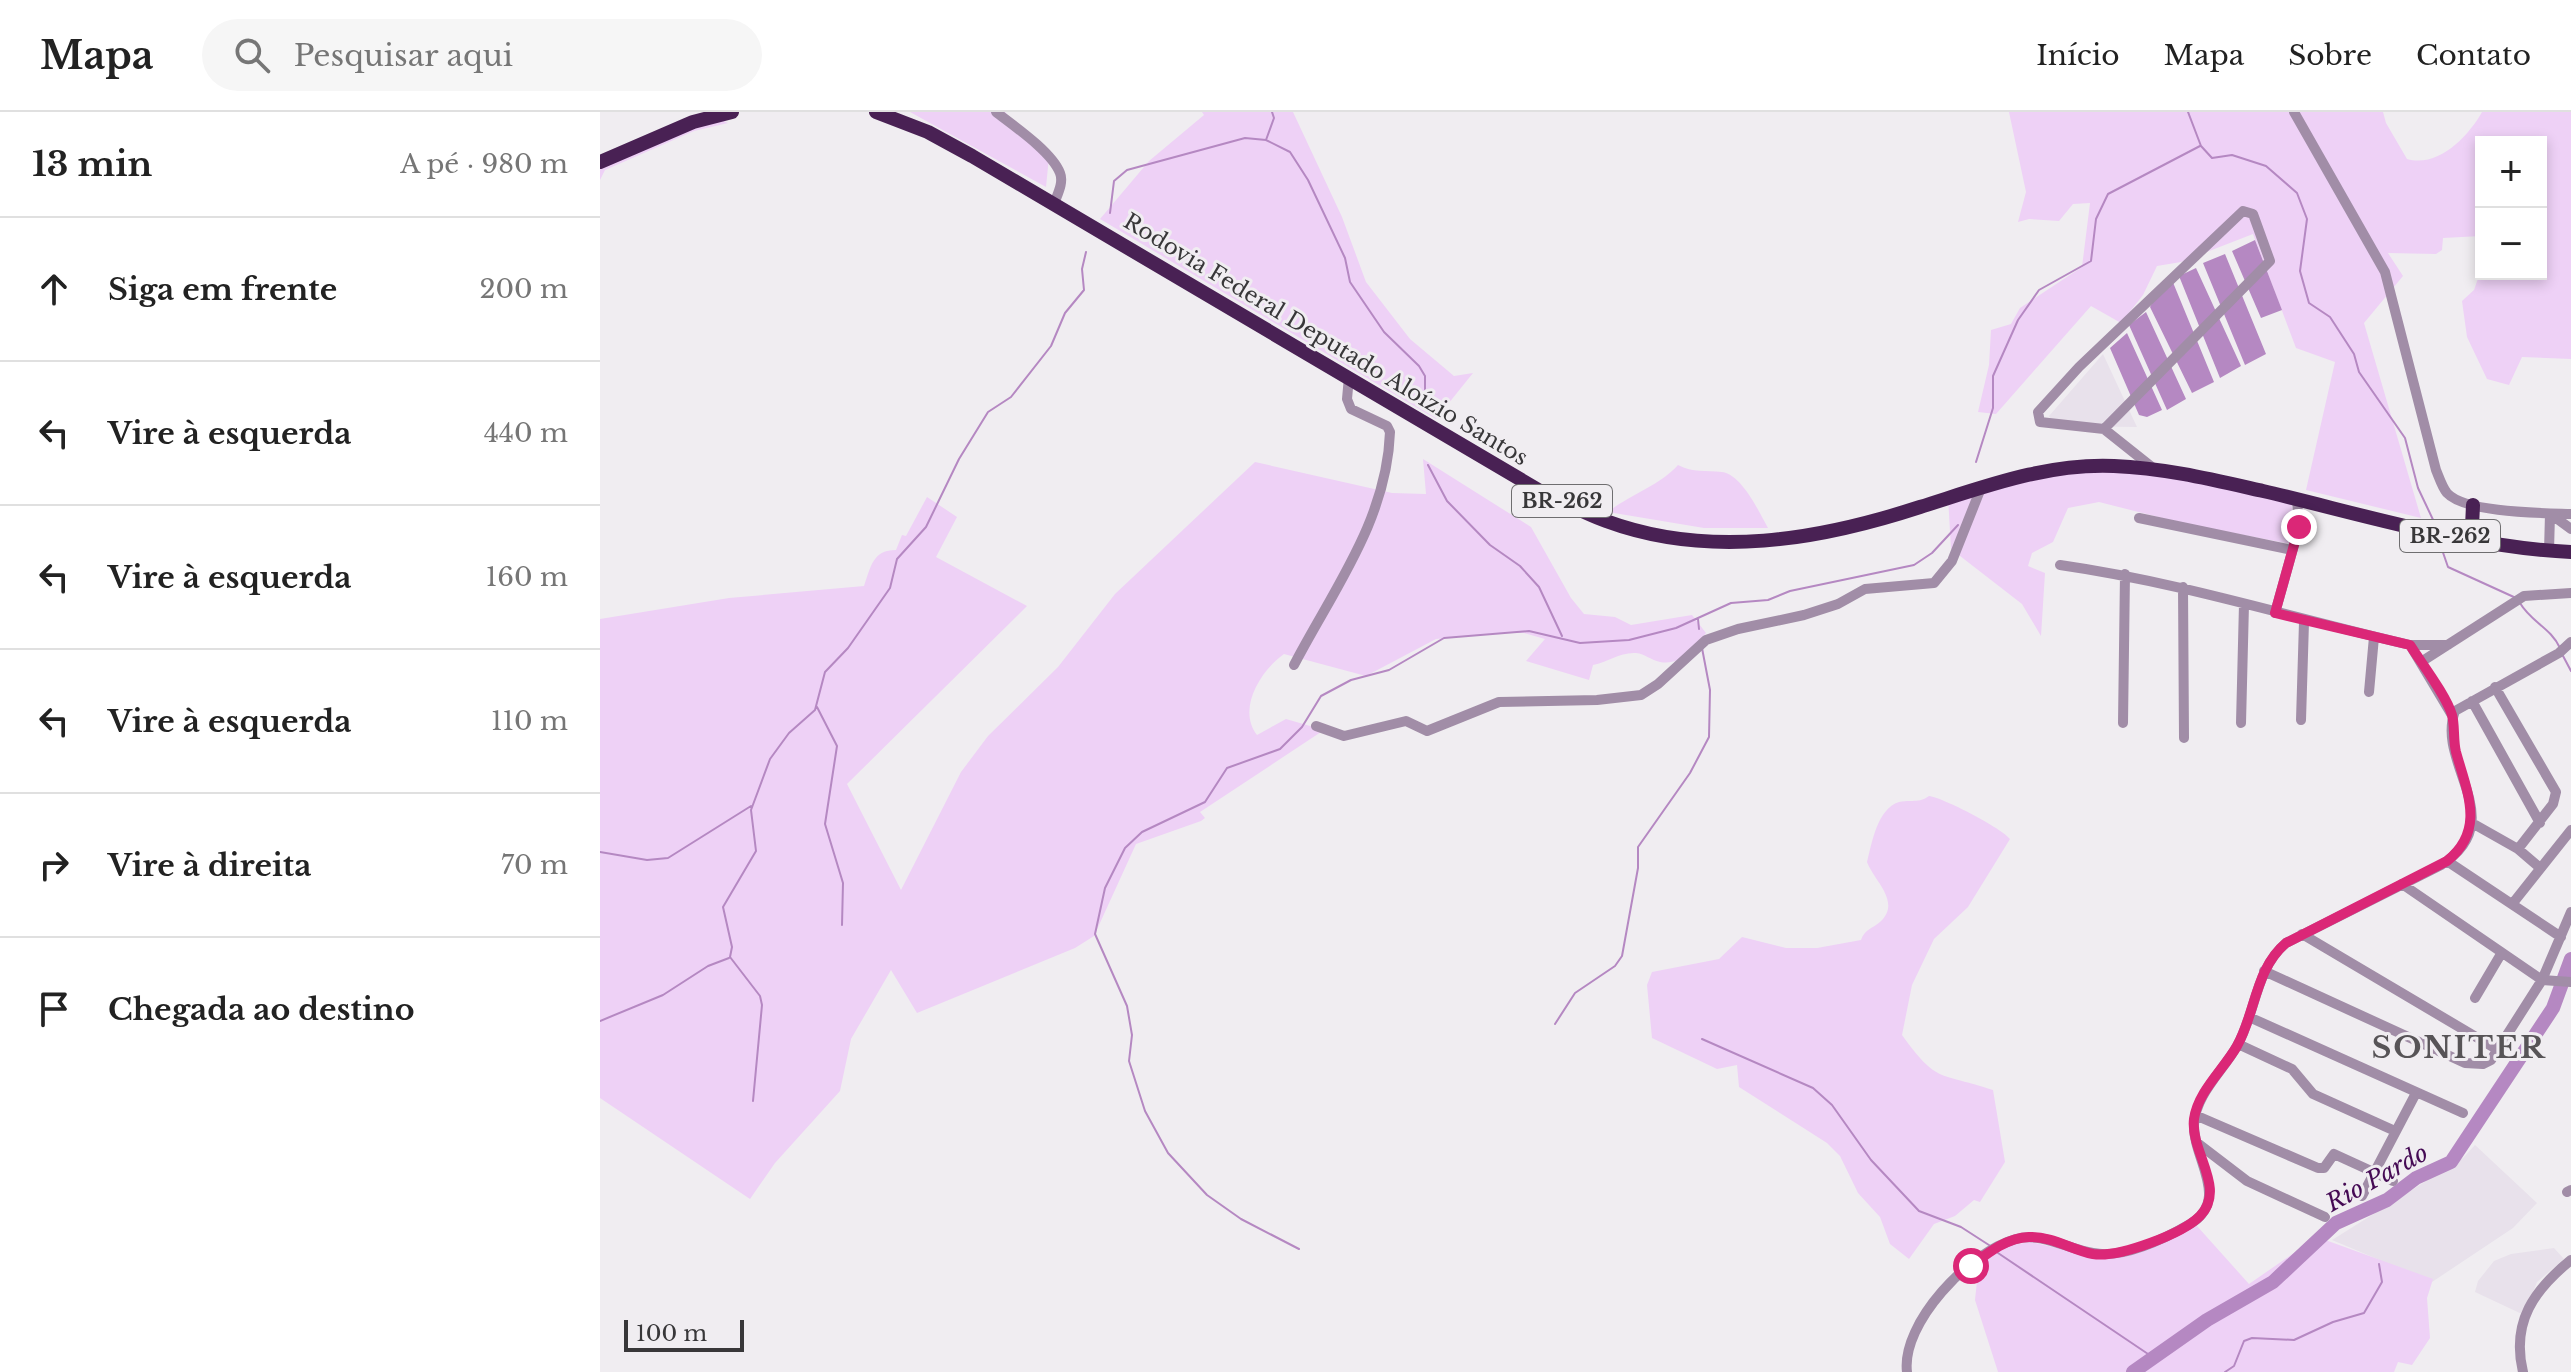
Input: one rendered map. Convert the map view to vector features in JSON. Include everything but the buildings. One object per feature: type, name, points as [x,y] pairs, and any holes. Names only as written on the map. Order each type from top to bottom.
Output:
[{"type":"highway","points":[[600,162],[693,122],[732,112]]},
{"type":"highway","name":"Rodovia Federal Deputado Aloízio Santos","points":[[876,112],[928,132],[1540,491],[1607,521],[1679,540],[1733,543],[1787,539],[1887,518],[1981,488],[2055,469],[2153,468],[2462,539],[2571,552]]},
{"type":"highway","points":[[2462,539],[2472,527],[2473,505]]},
{"type":"street","points":[[996,112],[1034,143],[1061,173],[1054,204]]},
{"type":"street","points":[[2294,112],[2385,272],[2442,484],[2457,501],[2473,505],[2571,514]]},
{"type":"street","points":[[2104,429],[2270,261],[2253,214],[2243,211],[2079,367],[2038,412],[2040,422],[2052,426],[2104,429],[2153,468]]},
{"type":"street","points":[[1294,665],[1369,529],[1379,500],[1390,432],[1382,423],[1351,409],[1347,399],[1349,377]]},
{"type":"street","points":[[1316,726],[1344,736],[1406,721],[1427,731],[1499,702],[1597,700],[1641,695],[1658,684],[1706,640],[1738,629],[1804,615],[1838,604],[1865,589],[1934,583],[1952,561],[1981,488]]},
{"type":"street","points":[[2275,613],[2299,527],[2297,499]]},
{"type":"street","points":[[2550,514],[2571,529]]},
{"type":"street","points":[[2549,551],[2550,514]]},
{"type":"street","points":[[2139,518],[2292,550]]},
{"type":"street","points":[[2060,565],[2125,574],[2183,587],[2304,622],[2410,645],[2450,645]]},
{"type":"street","points":[[2123,723],[2125,574]]},
{"type":"street","points":[[2183,587],[2184,738]]},
{"type":"street","points":[[2421,662],[2520,598],[2571,593]]},
{"type":"street","points":[[2241,723],[2244,604]]},
{"type":"street","points":[[2301,720],[2304,622]]},
{"type":"street","points":[[2369,692],[2374,637]]},
{"type":"street","points":[[2410,645],[2453,717]]},
{"type":"street","points":[[1907,1372],[1909,1342],[1928,1308],[1971,1266],[2004,1243],[2038,1237],[2106,1255],[2163,1237],[2198,1218],[2206,1208],[2211,1190],[2195,1141],[2195,1115],[2205,1093],[2238,1044],[2264,971],[2278,950],[2302,934],[2447,861],[2462,846],[2472,823],[2471,805],[2453,738],[2453,717],[2458,708],[2566,647]]},
{"type":"street","points":[[2495,687],[2553,785],[2556,798],[2518,849]]},
{"type":"street","points":[[2472,701],[2540,823]]},
{"type":"street","points":[[2472,823],[2518,849],[2539,867]]},
{"type":"street","points":[[2513,903],[2571,830]]},
{"type":"street","points":[[2447,861],[2561,937]]},
{"type":"street","points":[[2402,884],[2542,980],[2569,983]]},
{"type":"street","points":[[2264,971],[2465,1063],[2483,1064],[2498,1050],[2542,980],[2571,912]]},
{"type":"street","points":[[2302,934],[2498,1050]]},
{"type":"street","points":[[2475,998],[2501,954]]},
{"type":"street","points":[[2249,1017],[2463,1113]]},
{"type":"street","points":[[2238,1044],[2292,1069],[2313,1094],[2395,1131]]},
{"type":"street","points":[[2362,1196],[2416,1093]]},
{"type":"street","points":[[2195,1115],[2318,1168],[2325,1166],[2334,1154],[2393,1181]]},
{"type":"street","points":[[2195,1141],[2247,1181],[2325,1217]]},
{"type":"street","points":[[2523,1372],[2520,1343],[2533,1296],[2571,1260]]},
{"type":"shaded area","points":[[910,112],[1005,112],[1049,157],[1046,187]]},
{"type":"shaded area","points":[[1202,112],[1293,112],[1342,217],[1366,282],[1410,339],[1454,376],[1473,373],[1436,419],[1100,219],[1149,161],[1204,115]]},
{"type":"shaded area","points":[[2009,112],[2383,112],[2407,159],[2419,161],[2441,155],[2451,148],[2469,131],[2482,112],[2571,112],[2571,359],[2522,357],[2509,385],[2487,379],[2467,337],[2462,301],[2474,290],[2478,280],[2547,280],[2547,136],[2475,136],[2475,236],[2443,238],[2442,250],[2436,254],[2388,253],[2403,276],[2364,323],[2421,518],[2306,490],[2335,362],[2296,348],[2253,234],[2181,262],[2157,266],[2143,295],[2121,323],[2091,306],[1996,414],[1978,412],[1989,365],[1991,330],[2011,324],[2020,308],[2082,267],[2090,203],[2073,204],[2059,221],[2029,219],[2018,222],[2026,192]]},
{"type":"shaded area","points":[[713,116],[728,123],[694,131],[605,170],[600,180],[600,162]]},
{"type":"shaded area","points":[[2255,240],[2282,310],[2261,318],[2232,251]]},
{"type":"shaded area","points":[[2225,254],[2266,354],[2245,365],[2203,263]]},
{"type":"shaded area","points":[[2196,268],[2241,366],[2220,378],[2179,276]]},
{"type":"shaded area","points":[[2172,280],[2214,382],[2192,393],[2150,307],[2162,285]]},
{"type":"shaded area","points":[[2146,312],[2186,399],[2167,410],[2129,325]]},
{"type":"shaded area","points":[[2127,333],[2162,410],[2147,417],[2139,415],[2110,348]]},
{"type":"shaded area","points":[[2103,354],[2137,427],[2054,426],[2049,416]]},
{"type":"shaded area","points":[[1423,459],[1531,527],[1571,598],[1584,614],[1615,617],[1631,625],[1692,615],[1706,633],[1675,661],[1660,662],[1639,654],[1625,654],[1593,665],[1589,680],[1526,661],[1545,639],[1524,633],[1436,639],[1366,676],[1284,654],[1267,670],[1254,691],[1250,702],[1251,725],[1257,735],[1286,719],[1324,730],[1200,812],[1205,818],[1201,821],[1136,844],[1094,936],[1075,948],[917,1013],[891,970],[851,1039],[840,1091],[775,1163],[750,1199],[600,1098],[600,619],[729,598],[864,586],[874,560],[882,553],[896,550],[927,497],[957,517],[936,557],[1027,606],[847,784],[901,890],[961,772],[988,736],[1058,667],[1115,594],[1255,462],[1392,493],[1426,494]]},
{"type":"shaded area","points":[[1678,465],[1694,470],[1722,472],[1736,479],[1749,494],[1768,528],[1704,528],[1608,512],[1662,479]]},
{"type":"shaded area","points":[[2094,467],[2176,476],[2291,503],[2295,522],[2290,544],[2186,524],[2099,502],[2068,508],[2053,542],[2032,553],[2028,566],[2045,573],[2041,636],[2022,604],[1951,549],[1948,496]]},
{"type":"shaded area","points":[[1929,796],[1972,814],[2010,839],[1968,907],[1934,939],[1912,985],[1902,1035],[1933,1070],[1993,1090],[2005,1162],[1980,1202],[1974,1200],[1955,1216],[1934,1224],[1909,1259],[1890,1244],[1880,1217],[1858,1193],[1840,1156],[1827,1143],[1739,1087],[1737,1065],[1717,1069],[1652,1038],[1647,985],[1652,972],[1719,959],[1742,937],[1786,948],[1817,948],[1861,940],[1867,931],[1880,922],[1888,907],[1884,892],[1867,862],[1881,819],[1899,802],[1918,801]]},
{"type":"shaded area","points":[[2475,1145],[2537,1203],[2513,1228],[2432,1282],[2332,1240],[2463,1158]]},
{"type":"shaded area","points":[[2197,1226],[2249,1284],[2317,1237],[2433,1279],[2427,1298],[2430,1338],[2412,1365],[2398,1362],[2394,1372],[1998,1372],[1975,1300],[1978,1272],[1997,1247],[2031,1242],[2100,1258],[2134,1253]]},
{"type":"shaded area","points":[[2554,1248],[2564,1259],[2537,1282],[2524,1315],[2475,1292],[2478,1281],[2494,1261],[2511,1254]]},
{"type":"waterway","points":[[1266,140],[1274,118],[1272,112]]},
{"type":"waterway","points":[[2188,112],[2201,146],[2212,158],[2232,155],[2266,166],[2297,193],[2307,219],[2300,271],[2309,303],[2330,317],[2354,354],[2359,372],[2405,438],[2418,488],[2436,526]]},
{"type":"waterway","points":[[1110,213],[1114,181],[1127,170],[1245,138],[1266,140],[1290,152],[1308,180],[1345,258],[1350,282],[1384,332],[1419,366],[1425,376],[1425,393]]},
{"type":"waterway","points":[[1976,462],[1993,408],[1993,376],[2018,320],[2039,290],[2091,261],[2096,219],[2108,194],[2200,146]]},
{"type":"waterway","points":[[753,1101],[762,1005],[760,996],[730,957],[732,947],[723,907],[756,851],[751,810],[770,759],[789,733],[815,710],[825,672],[848,648],[890,588],[897,559],[926,527],[959,459],[988,412],[1011,397],[1051,346],[1065,313],[1084,290],[1082,269],[1086,252]]},
{"type":"waterway","points":[[1428,465],[1447,501],[1490,545],[1520,566],[1539,587],[1562,636]]},
{"type":"waterway","points":[[1299,1249],[1241,1219],[1207,1195],[1168,1153],[1145,1111],[1129,1061],[1132,1035],[1127,1006],[1095,934],[1105,888],[1125,848],[1142,832],[1205,802],[1227,768],[1280,749],[1302,727],[1321,696],[1351,680],[1389,670],[1444,638],[1529,631],[1580,643],[1629,640],[1676,628],[1731,603],[1768,600],[1790,591],[1914,565],[1932,553],[1958,525]]},
{"type":"waterway","points":[[2439,541],[2448,567],[2516,598]]},
{"type":"waterway","points":[[2520,603],[2552,635],[2560,648]]},
{"type":"waterway","points":[[1698,619],[1699,629]]},
{"type":"waterway","points":[[1555,1024],[1575,993],[1615,966],[1622,956],[1638,868],[1638,847],[1690,773],[1709,737],[1710,690],[1702,648]]},
{"type":"waterway","points":[[2562,654],[2571,671]]},
{"type":"waterway","points":[[817,707],[837,746],[825,824],[843,883],[842,925]]},
{"type":"waterway","points":[[600,852],[647,860],[668,858],[751,806]]},
{"type":"waterway","points":[[600,1021],[663,995],[708,966],[729,958]]},
{"type":"waterway","name":"Rio Pardo","points":[[2133,1372],[2207,1320],[2273,1282],[2336,1223],[2387,1200],[2416,1178],[2451,1162],[2553,1008],[2571,959]]},
{"type":"waterway","points":[[1702,1039],[1813,1088],[1832,1105],[1871,1160],[1919,1211],[1961,1227],[1992,1247]]},
{"type":"waterway","points":[[1998,1253],[2154,1358]]},
{"type":"waterway","points":[[2225,1372],[2234,1366],[2244,1341],[2252,1338],[2294,1340],[2333,1322],[2364,1313],[2382,1282],[2379,1264]]},
{"type":"district","name":"SONITER","points":[[2459,1048]]},
{"type":"route","points":[[1971,1266],[2004,1243],[2027,1237],[2038,1237],[2095,1254],[2118,1253],[2163,1237],[2198,1218],[2206,1208],[2211,1190],[2195,1141],[2195,1115],[2205,1093],[2238,1044],[2271,958],[2286,943],[2441,865],[2462,846],[2470,829],[2471,805],[2453,738],[2453,717],[2410,645],[2275,613],[2299,527]]}]
